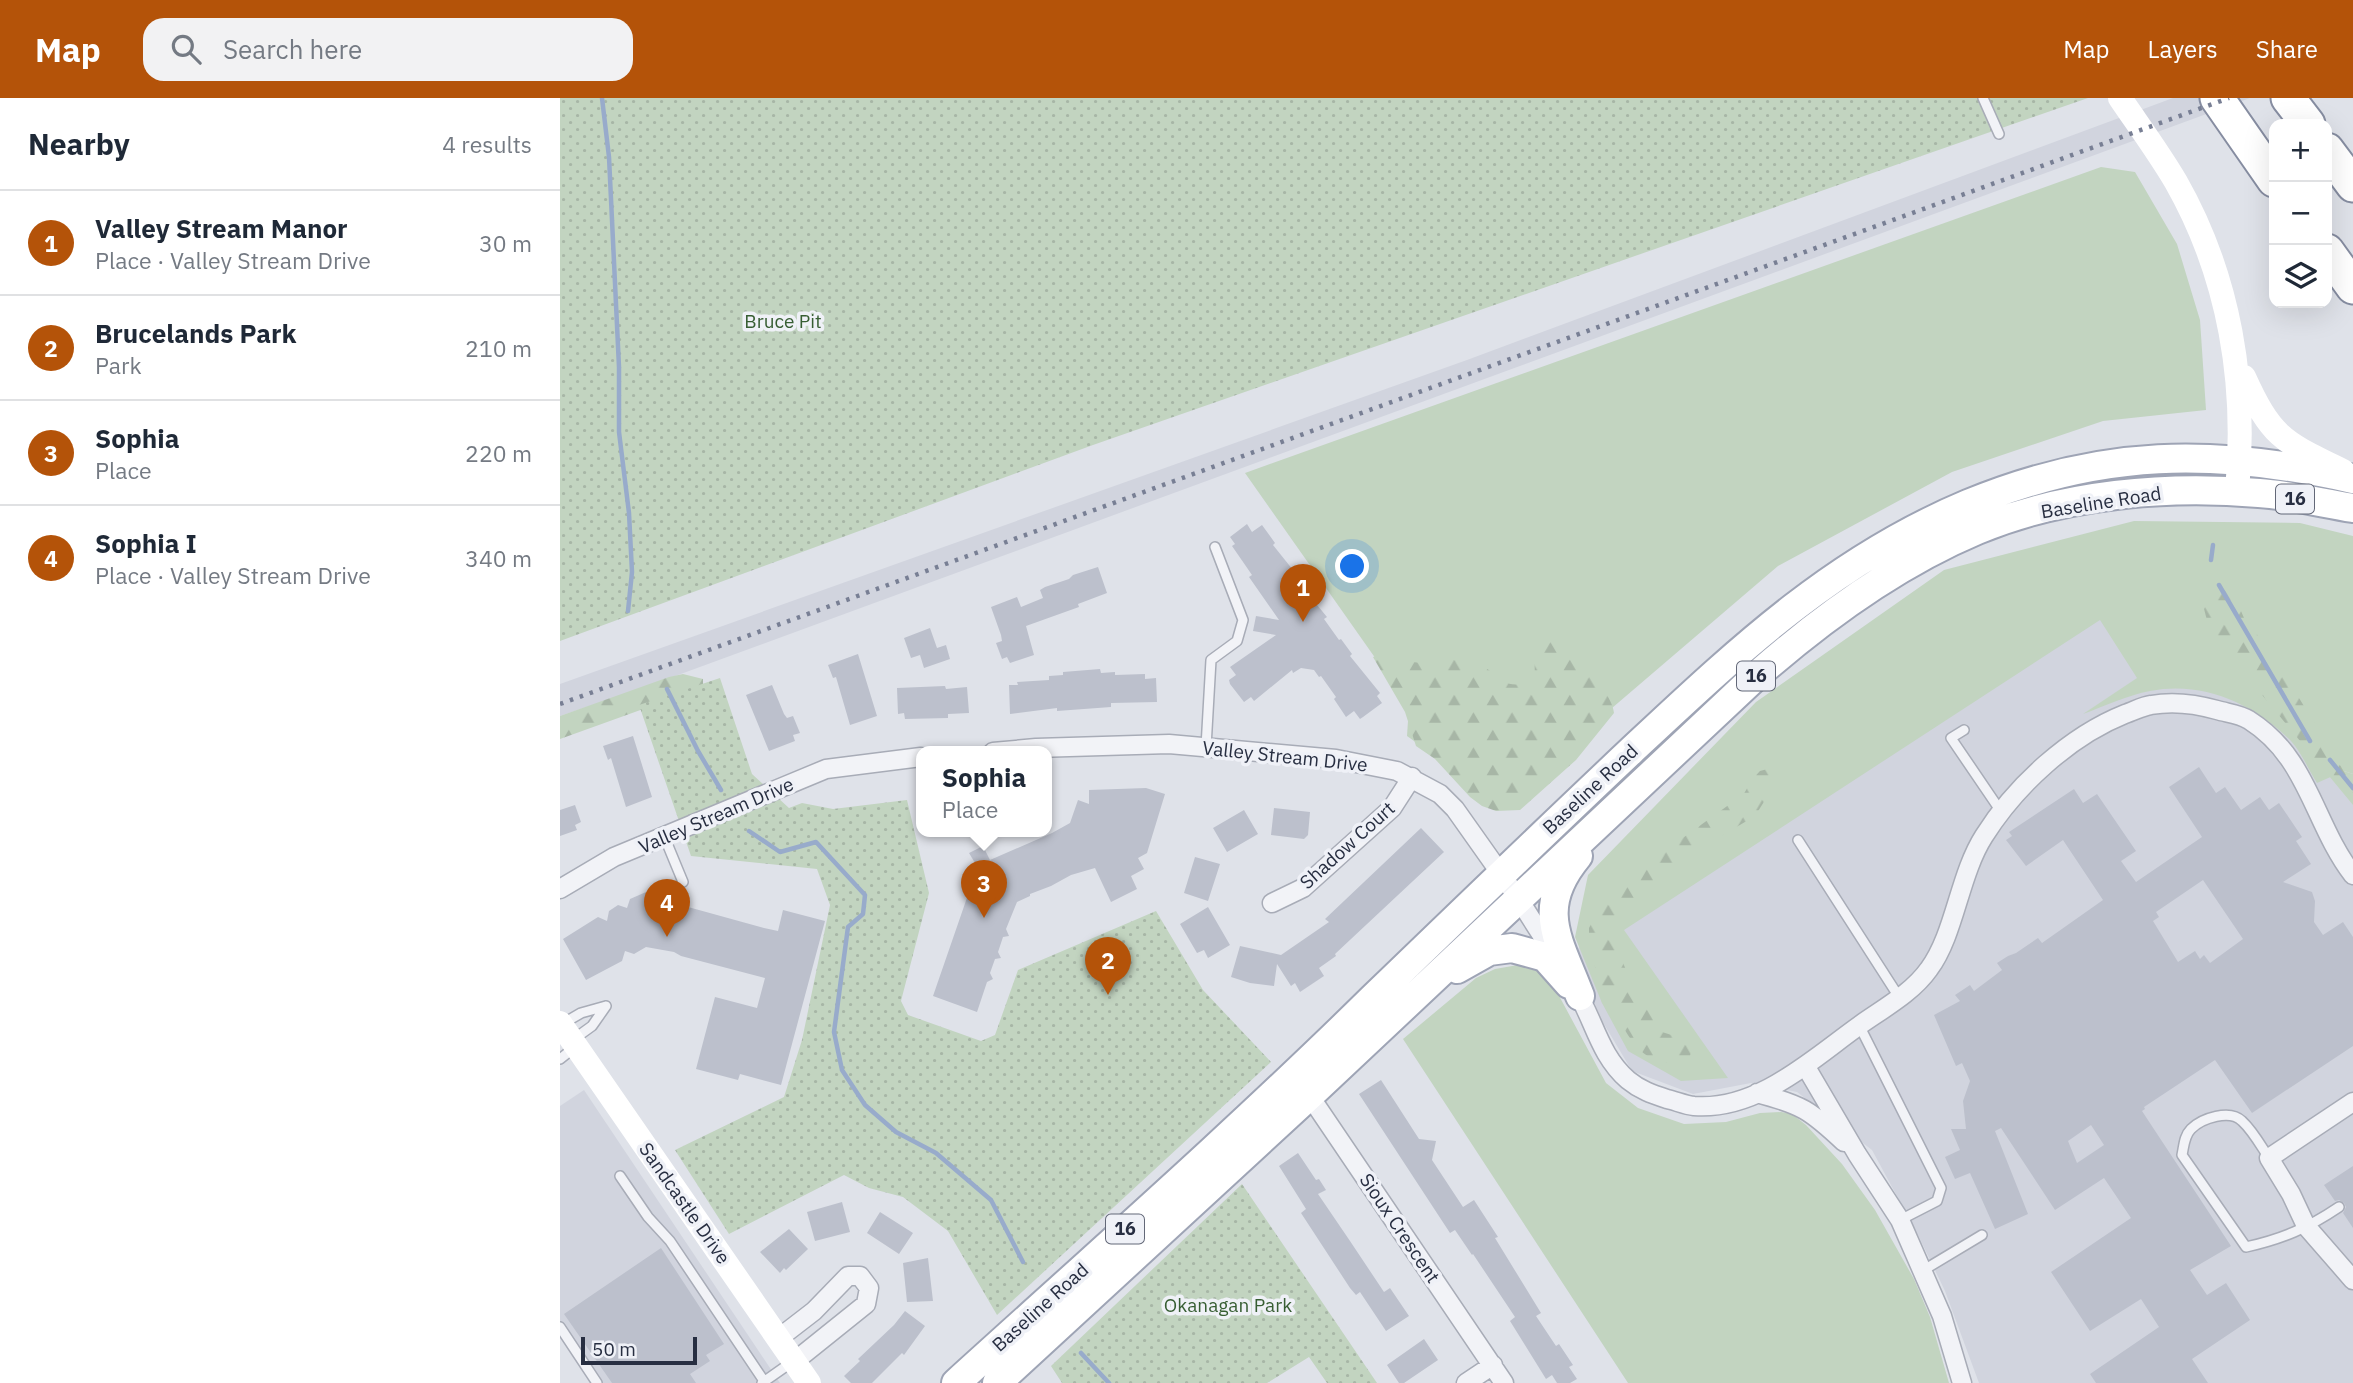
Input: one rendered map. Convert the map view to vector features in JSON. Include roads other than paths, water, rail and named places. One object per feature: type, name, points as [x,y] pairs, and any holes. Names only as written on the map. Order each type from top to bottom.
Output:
[{"type":"highway","points":[[2217,98],[2269,173]]},
{"type":"highway","points":[[2288,98],[2304,119]]},
{"type":"highway","points":[[2332,157],[2353,185]]},
{"type":"highway","points":[[2332,258],[2353,287]]},
{"type":"main road","points":[[2119,98],[2176,182],[2202,236],[2224,302],[2240,392],[2237,491]]},
{"type":"main road","points":[[2236,359],[2261,413],[2277,434],[2303,452],[2353,477]]},
{"type":"main road","name":"Baseline Road","points":[[997,1383],[1302,1085],[1500,873],[1752,640],[1823,584],[1904,534],[1960,508],[2001,492],[2087,467],[2141,459],[2208,458],[2240,460],[2353,477]]},
{"type":"main road","name":"Baseline Road","points":[[956,1383],[1302,1085],[1405,1004],[1756,676],[1805,635],[1901,569],[1953,541],[2005,520],[2070,503],[2169,491],[2237,491],[2353,508]]},
{"type":"main road","points":[[1580,996],[1554,929],[1552,914],[1556,890],[1565,871],[1624,800]]},
{"type":"main road","points":[[1405,1004],[1474,958],[1489,951],[1512,948],[1545,957],[1580,996]]},
{"type":"main road","name":"Sandcastle Drive","points":[[566,1039],[809,1383]]},
{"type":"street","name":"Valley Stream Drive","points":[[1052,748],[1170,744],[1336,760],[1397,771],[1412,777],[1440,794],[1455,809],[1518,898],[1580,996],[1594,1032],[1610,1059],[1627,1079],[1645,1092],[1693,1106],[1724,1104],[1757,1093],[1806,1067],[1922,978],[1936,958],[1983,836],[2014,797],[2065,747],[2104,723],[2150,705],[2196,703],[2247,718],[2272,738],[2298,770],[2353,875]]},
{"type":"street","name":"Valley Stream Drive","points":[[560,889],[614,857],[825,769],[916,758]]},
{"type":"street","name":"Shadow Court","points":[[1272,903],[1303,888],[1392,808],[1412,777]]},
{"type":"street","points":[[1806,1067],[1900,1220],[1942,1316],[1962,1383]]},
{"type":"street","name":"Sioux Crescent","points":[[1302,1085],[1504,1383]]},
{"type":"street","points":[[1757,1093],[1794,1103],[1815,1114],[1857,1154]]},
{"type":"street","points":[[2353,1102],[2269,1158],[2291,1194],[2306,1226],[2353,1280]]},
{"type":"street","points":[[779,1338],[814,1311],[848,1276],[860,1276],[869,1288],[866,1304],[794,1361]]},
{"type":"street","points":[[1466,1383],[1493,1365]]},
{"type":"lane","points":[[1983,98],[1999,134]]},
{"type":"lane","points":[[1206,747],[1211,660],[1237,641],[1243,620],[1215,547]]},
{"type":"lane","points":[[1964,730],[1951,738],[2002,813]]},
{"type":"lane","points":[[664,836],[683,882]]},
{"type":"lane","points":[[1798,840],[1899,997]]},
{"type":"lane","points":[[1859,1026],[1941,1188],[1937,1201],[1900,1220]]},
{"type":"lane","points":[[2269,1158],[2241,1119],[2228,1115],[2215,1117],[2192,1127],[2185,1138],[2182,1155],[2246,1247],[2278,1240],[2339,1207]]},
{"type":"lane","points":[[620,1176],[648,1217],[670,1241],[763,1382],[794,1361]]},
{"type":"lane","points":[[1922,1271],[1982,1235]]},
{"type":"lane","points":[[560,1327],[597,1383]]},
{"type":"waterway","points":[[602,98],[609,157],[619,367],[619,432],[629,513],[632,572],[628,611]]},
{"type":"waterway","points":[[2211,560],[2213,545]]},
{"type":"waterway","points":[[2219,585],[2310,741]]},
{"type":"waterway","points":[[667,689],[721,790]]},
{"type":"waterway","points":[[2330,760],[2353,788]]},
{"type":"waterway","points":[[749,831],[780,852],[816,842],[865,895],[863,914],[848,927],[834,1032],[842,1070],[865,1105],[896,1132],[936,1153],[991,1200],[1023,1262]]},
{"type":"waterway","points":[[1081,1353],[1109,1383]]},
{"type":"railway","points":[[560,704],[2229,98]]},
{"type":"place","name":"Valley Stream Manor","points":[[1303,622]]},
{"type":"place","name":"Sophia","points":[[984,918]]},
{"type":"place","name":"Sophia I","points":[[667,937]]},
{"type":"place","name":"Brucelands Park","points":[[1108,995]]},
{"type":"park label","name":"Bruce Pit","points":[[783,321]]},
{"type":"park label","name":"Okanagan Park","points":[[1228,1305]]}]
